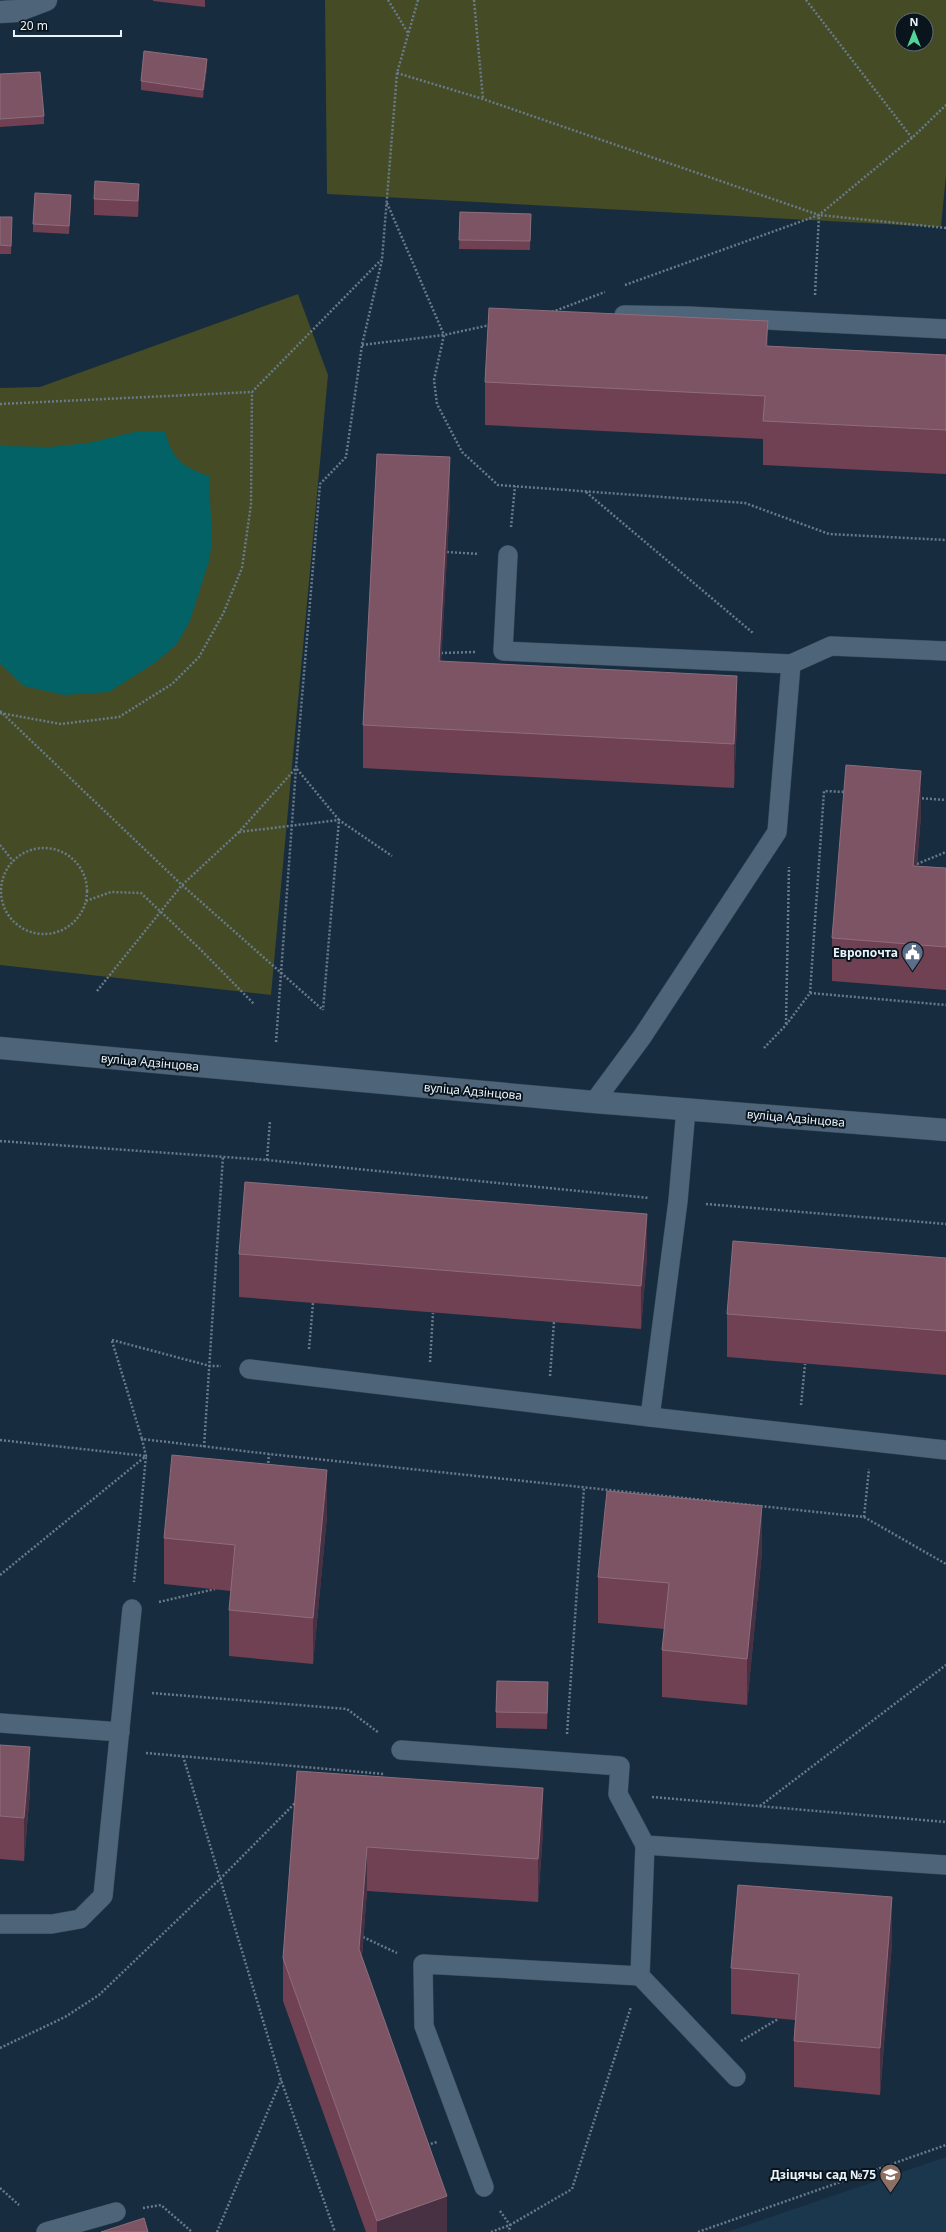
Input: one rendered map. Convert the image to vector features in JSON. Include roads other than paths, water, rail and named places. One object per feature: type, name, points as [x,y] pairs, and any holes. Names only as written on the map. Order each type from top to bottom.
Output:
[{"type":"main road","points":[[0,12],[17,11],[46,0]]},
{"type":"main road","name":"вуліца Адзінцова","points":[[0,1048],[594,1102],[946,1130]]},
{"type":"lane","points":[[609,315],[688,316],[946,329]]},
{"type":"lane","points":[[508,555],[503,651],[791,664],[831,646],[946,651]]},
{"type":"lane","points":[[594,1102],[642,1037],[777,832],[791,664]]},
{"type":"lane","points":[[650,1417],[678,1201],[686,1109]]},
{"type":"lane","points":[[249,1368],[548,1405],[946,1450]]},
{"type":"lane","points":[[0,1924],[52,1924],[80,1919],[103,1896],[132,1609]]},
{"type":"lane","points":[[0,1723],[120,1732]]},
{"type":"lane","points":[[401,1750],[620,1766],[618,1794],[645,1845],[640,1976]]},
{"type":"lane","points":[[645,1845],[946,1865]]},
{"type":"lane","points":[[484,2187],[424,2026],[423,1964],[640,1976],[736,2077]]},
{"type":"lane","points":[[46,2232],[116,2212]]},
{"type":"place","name":"Европочта","points":[[913,972]]},
{"type":"place","name":"Дзіцячы сад №75","points":[[891,2194]]}]
